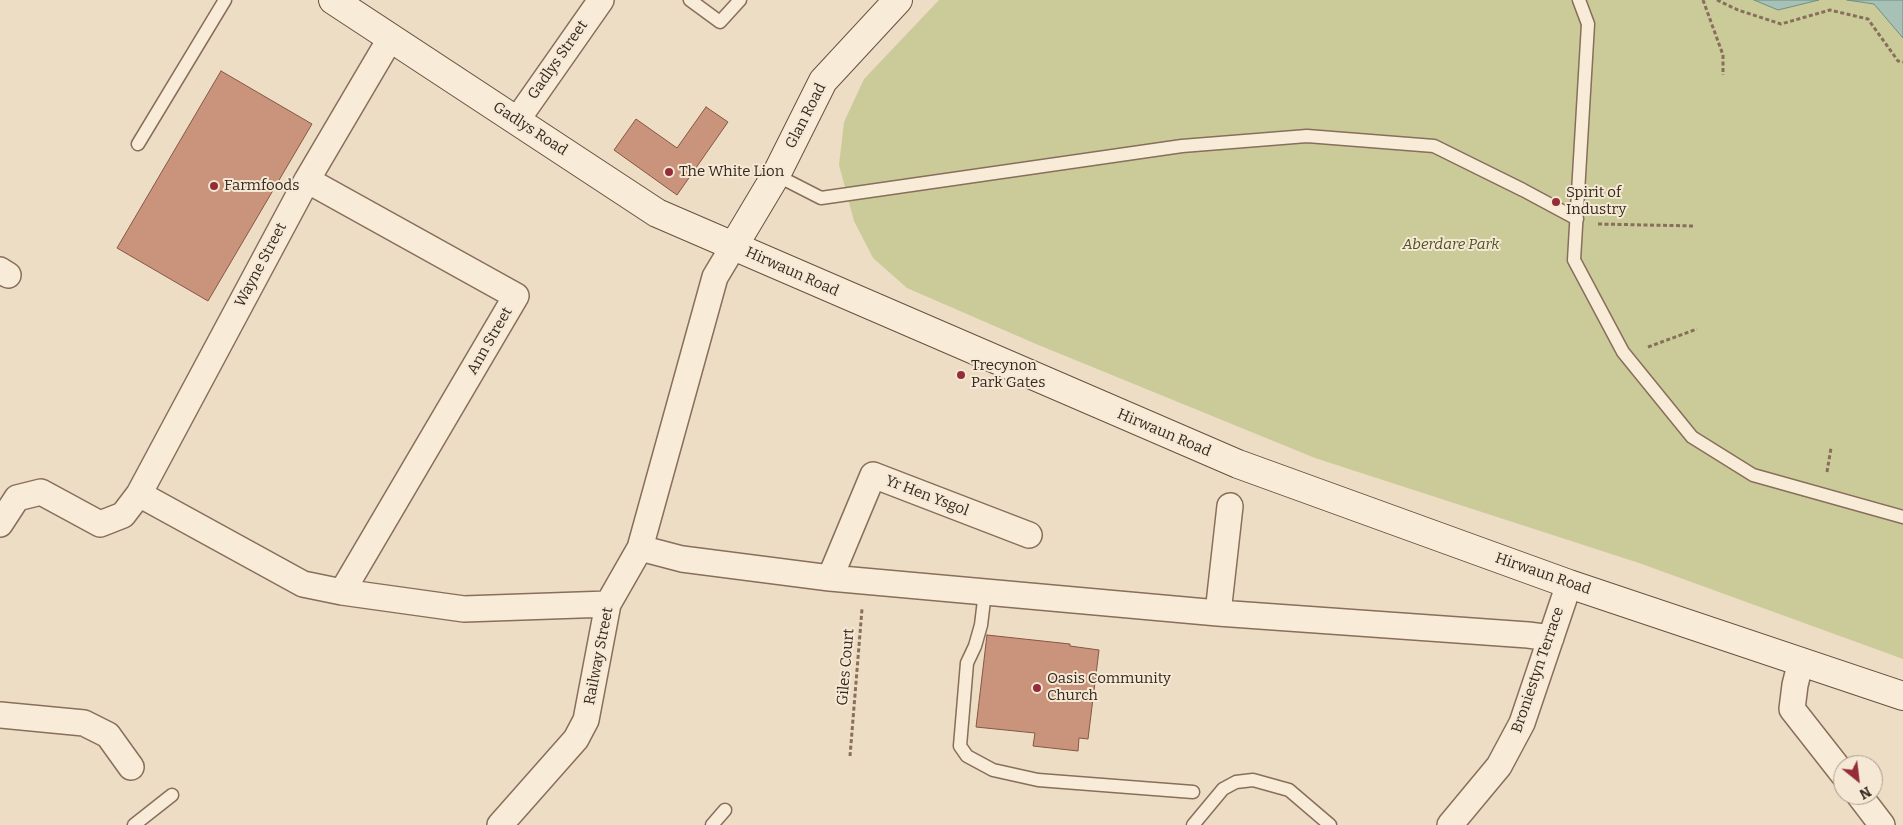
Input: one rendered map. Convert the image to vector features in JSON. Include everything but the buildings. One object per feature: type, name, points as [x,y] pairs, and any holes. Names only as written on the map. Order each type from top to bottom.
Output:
[{"type":"main road","name":"Gadlys Road","points":[[333,0],[657,213],[733,247]]},
{"type":"main road","name":"Glan Road","points":[[733,247],[776,176],[823,82],[898,0]]},
{"type":"main road","name":"Hirwaun Road","points":[[733,247],[1238,464],[1569,584],[1903,696]]},
{"type":"street","name":"Gadlys Street","points":[[517,120],[601,0]]},
{"type":"street","name":"Wayne Street","points":[[0,524],[17,498],[41,492],[100,524],[123,514],[139,494],[307,180],[390,39]]},
{"type":"street","name":"Ann Street","points":[[307,180],[516,296],[342,592]]},
{"type":"street","name":"Hirwaun Road","points":[[640,548],[715,277],[733,247]]},
{"type":"street","name":"Yr Hen Ysgol","points":[[830,578],[873,475],[1029,535]]},
{"type":"street","points":[[139,494],[303,584],[342,592],[464,609],[608,604]]},
{"type":"street","points":[[1218,613],[1230,506]]},
{"type":"street","points":[[640,548],[682,559],[830,578],[1218,613],[1551,638]]},
{"type":"street","name":"Railway Street","points":[[500,825],[576,739],[586,720],[608,604],[640,548]]},
{"type":"street","name":"Broniestyn Terrace","points":[[1450,825],[1499,766],[1518,732],[1569,584]]},
{"type":"street","points":[[1801,661],[1792,709],[1833,761]]},
{"type":"street","points":[[0,714],[84,723],[108,735],[131,766]]},
{"type":"street","points":[[1867,805],[1882,825]]},
{"type":"lane","points":[[138,144],[225,0]]},
{"type":"lane","points":[[690,0],[720,22],[740,0]]},
{"type":"lane","points":[[1579,0],[1588,24],[1574,260],[1625,355],[1692,437],[1753,475],[1903,516]]},
{"type":"lane","points":[[776,176],[821,198],[1182,146],[1307,136],[1434,146],[1523,190],[1576,221]]},
{"type":"lane","points":[[985,592],[981,625],[975,646],[967,663],[960,746],[967,756],[993,770],[1038,780],[1193,792]]},
{"type":"lane","points":[[1194,825],[1223,789],[1236,782],[1252,780],[1289,790],[1330,825]]},
{"type":"lane","points":[[134,825],[172,795]]},
{"type":"lane","points":[[712,825],[724,810]]},
{"type":"path","points":[[1703,0],[1723,55],[1722,75]]},
{"type":"path","points":[[1717,0],[1738,10],[1781,24],[1830,10],[1868,19],[1898,61],[1903,62]]},
{"type":"path","points":[[1576,221],[1695,226]]},
{"type":"path","points":[[1625,355],[1697,329]]},
{"type":"path","name":"Giles Court","points":[[850,756],[865,580]]},
{"type":"green space","name":"Aberdare Park","points":[[939,0],[1754,0],[1778,10],[1819,0],[1847,0],[1874,4],[1903,38],[1903,659],[1639,563],[1315,458],[1036,344],[907,288],[873,258],[854,221],[839,165],[844,122],[864,79]]},
{"type":"shaded area","points":[[1754,0],[1819,0],[1778,10]]},
{"type":"shaded area","points":[[1847,0],[1903,0],[1903,38],[1874,4]]},
{"type":"place","name":"The White Lion","points":[[669,172]]},
{"type":"place","name":"Farmfoods","points":[[214,186]]},
{"type":"place","name":"Spirit of Industry","points":[[1556,202]]},
{"type":"place","name":"Trecynon Park Gates","points":[[961,375]]},
{"type":"place","name":"Oasis Community Church","points":[[1037,688]]}]
